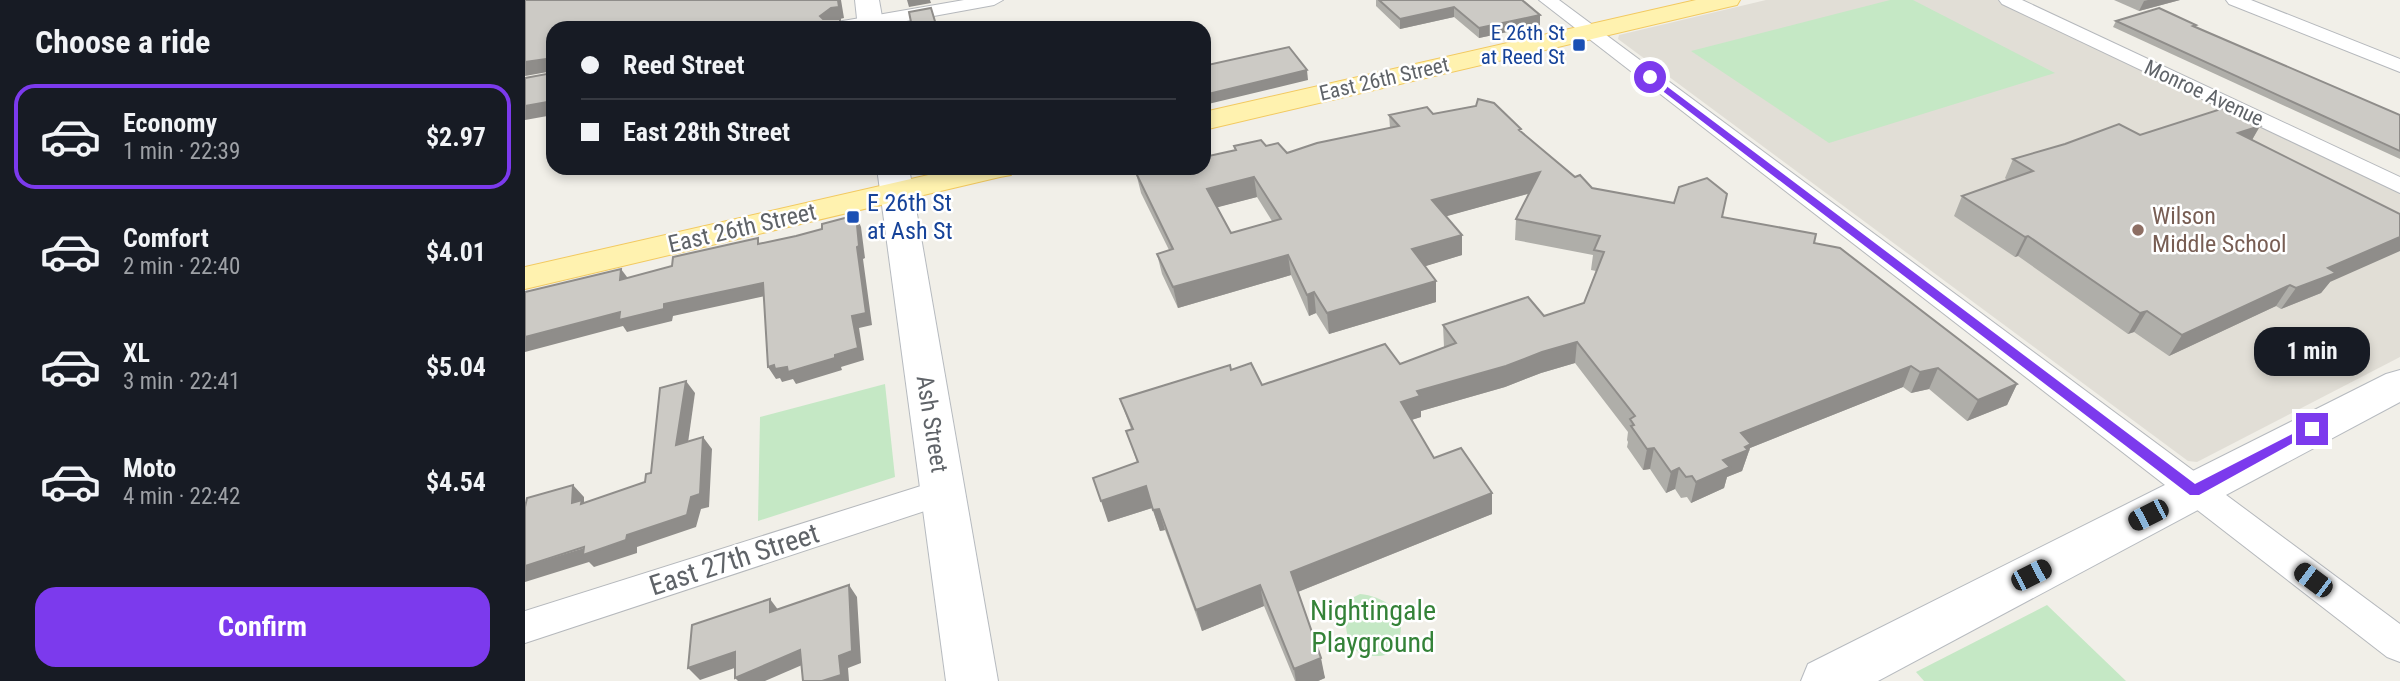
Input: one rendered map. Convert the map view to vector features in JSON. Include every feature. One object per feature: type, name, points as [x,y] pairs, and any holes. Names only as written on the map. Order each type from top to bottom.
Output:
[{"type":"main road","name":"East 26th Street","points":[[1211,119],[1728,0]]},
{"type":"main road","name":"East 26th Street","points":[[525,278],[895,180],[939,175]]},
{"type":"street","points":[[869,17],[994,0]]},
{"type":"street","points":[[1548,0],[2400,645]]},
{"type":"street","name":"Monroe Avenue","points":[[2008,0],[2400,186]]},
{"type":"street","points":[[2235,0],[2400,66]]},
{"type":"street","name":"Ash Street","points":[[895,180],[972,681]]},
{"type":"street","points":[[1826,681],[2400,384]]},
{"type":"street","name":"East 27th Street","points":[[525,627],[943,492]]},
{"type":"shaded area","name":"Wilson Middle School","points":[[1766,0],[1998,0],[2400,193],[2400,357],[2197,462],[2188,461],[1618,39],[1619,35]]},
{"type":"green space","points":[[1890,0],[1913,0],[2055,73],[1829,143],[1691,51]]},
{"type":"green space","points":[[885,384],[895,477],[758,521],[760,417]]},
{"type":"green space","name":"Nightingale Playground","points":[[1360,594],[1384,601],[1396,612],[1401,627],[1399,644],[1389,653],[1379,656],[1363,654],[1351,644],[1346,627],[1346,608],[1348,600]]},
{"type":"green space","points":[[2047,605],[2126,681],[1924,681],[1916,672]]},
{"type":"building","points":[[525,0],[838,0],[839,7],[831,8],[820,16],[823,19],[840,21],[546,21],[546,59],[525,62]]},
{"type":"building","points":[[1379,0],[1522,0],[1540,15],[1479,28],[1454,7],[1400,19]]},
{"type":"building","points":[[931,8],[935,21],[911,21],[909,12]]},
{"type":"building","points":[[2159,8],[2196,25],[2193,26],[2400,115],[2400,151],[2116,21]]},
{"type":"building","points":[[1289,47],[1307,70],[1211,93],[1211,64]]},
{"type":"building","points":[[546,74],[546,102],[525,106],[525,78]]},
{"type":"building","points":[[1478,99],[1494,103],[1521,129],[1519,130],[1575,177],[1580,175],[1592,188],[1674,203],[1679,187],[1707,178],[1727,194],[1722,217],[1816,234],[1814,243],[1840,248],[2017,384],[1978,400],[1938,368],[1920,372],[1911,366],[1741,433],[1751,444],[1745,447],[1748,450],[1723,460],[1730,467],[1696,482],[1692,476],[1686,477],[1679,468],[1671,472],[1654,448],[1647,449],[1631,426],[1634,425],[1630,419],[1635,416],[1577,342],[1506,366],[1417,391],[1420,396],[1401,402],[1434,458],[1461,448],[1492,493],[1291,572],[1321,658],[1294,669],[1260,585],[1196,610],[1159,509],[1153,510],[1146,486],[1101,501],[1093,478],[1138,462],[1126,431],[1133,429],[1120,399],[1230,365],[1231,370],[1251,363],[1262,385],[1385,344],[1400,364],[1456,343],[1443,325],[1528,297],[1544,316],[1584,303],[1604,252],[1594,250],[1600,236],[1516,219],[1540,172],[1432,200],[1462,235],[1412,249],[1436,281],[1327,313],[1314,292],[1307,295],[1288,255],[1173,287],[1157,254],[1173,249],[1137,175],[1211,175],[1211,155],[1236,150],[1234,146],[1261,140],[1266,146],[1278,143],[1287,153],[1317,143],[1399,126],[1389,115],[1427,107],[1433,114],[1476,106]],"holes":[[[1254,177],[1281,219],[1231,233],[1207,189]]]},
{"type":"building","points":[[2224,108],[2260,126],[2238,133],[2400,214],[2400,237],[2328,268],[2336,273],[2296,288],[2290,285],[2182,335],[2147,311],[2140,313],[2028,236],[2025,237],[1962,196],[2033,171],[2013,159],[2119,124],[2140,135]]},
{"type":"building","points":[[856,215],[857,247],[866,313],[852,316],[858,348],[835,355],[835,358],[788,372],[787,367],[768,367],[763,283],[664,304],[664,309],[619,320],[620,312],[525,337],[525,292],[621,269],[620,280],[672,266],[673,257],[758,238],[758,244],[796,236],[822,229],[822,224]]},
{"type":"building","points":[[686,381],[676,445],[703,437],[700,494],[691,497],[687,515],[627,535],[626,540],[583,555],[584,547],[525,566],[527,498],[573,485],[572,503],[582,500],[581,504],[645,482],[646,474],[651,473],[660,388]]},
{"type":"building","points":[[849,585],[852,651],[839,656],[841,675],[822,681],[803,681],[800,650],[735,678],[735,652],[688,668],[692,625],[770,599],[770,612]]},
{"type":"place","name":"E 26th St at Reed St","points":[[1579,45]]},
{"type":"place","name":"E 26th St at Ash St","points":[[853,217]]},
{"type":"place","name":"Wilson Middle School","points":[[2138,230]]},
{"type":"route","points":[[1650,77],[2194,491],[2312,429]]}]
